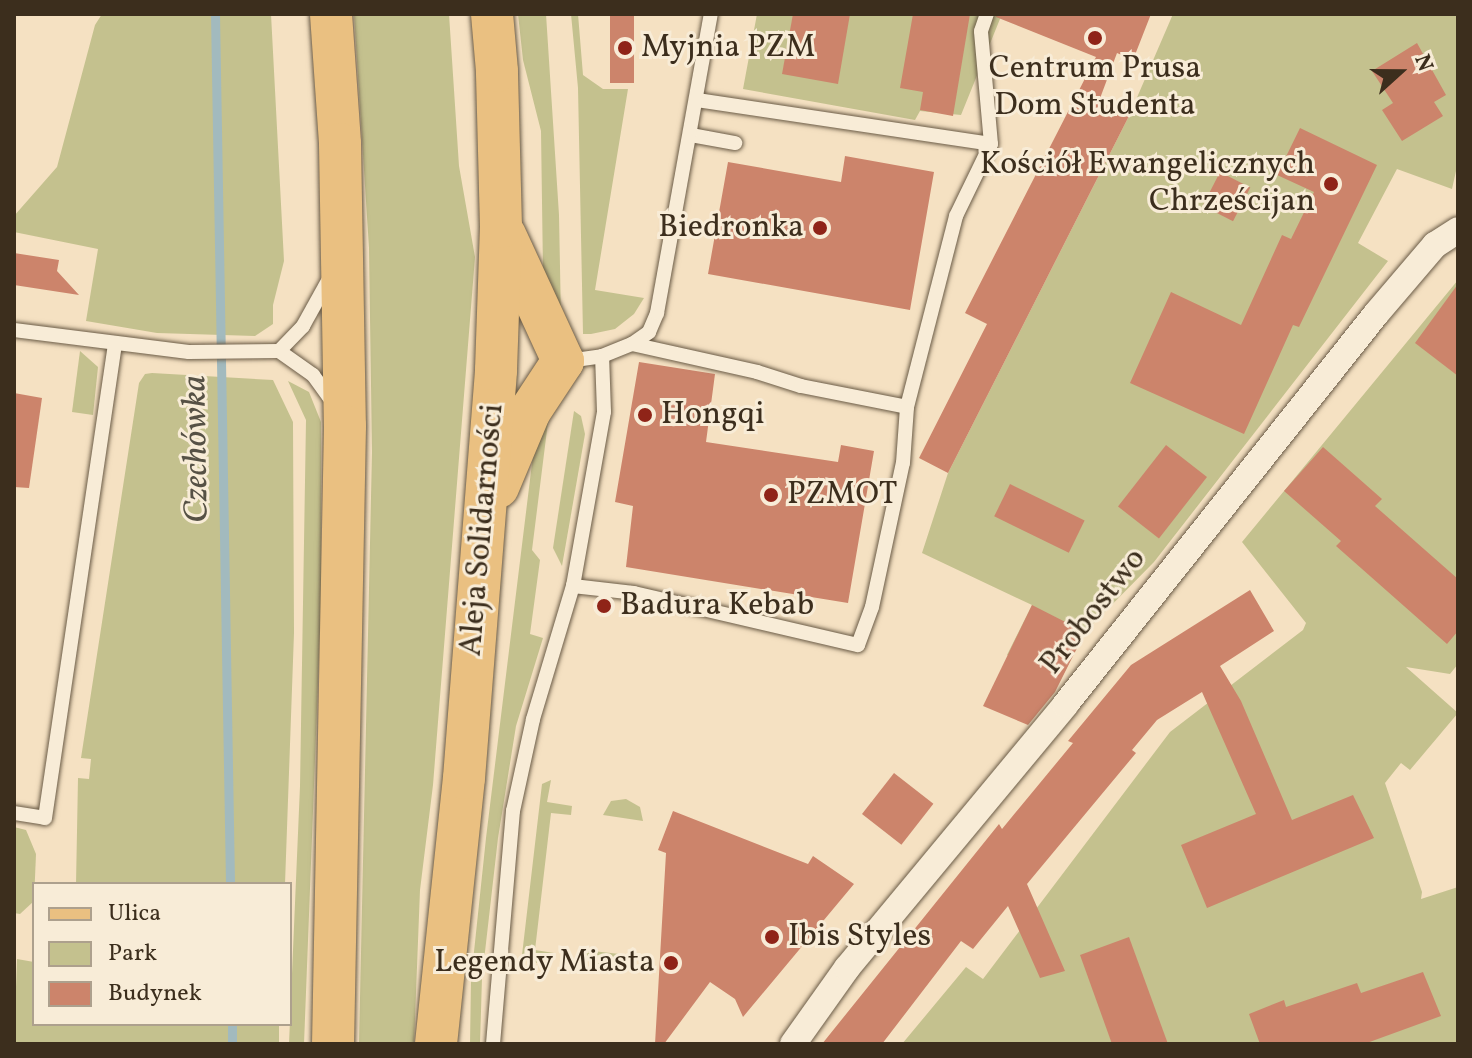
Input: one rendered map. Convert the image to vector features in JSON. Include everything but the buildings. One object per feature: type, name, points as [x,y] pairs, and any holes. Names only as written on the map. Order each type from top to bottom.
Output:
[{"type":"main road","points":[[331,14],[342,249],[345,426],[333,1044]]},
{"type":"main road","name":"Aleja Solidarności","points":[[436,1044],[464,778],[496,370],[501,227],[497,71],[492,14]]},
{"type":"main road","points":[[482,525],[530,411],[583,358],[501,227]]},
{"type":"street","name":"Probostwo","points":[[793,1044],[839,978],[1065,705],[1376,314],[1435,245],[1458,230]]},
{"type":"lane","points":[[493,1044],[513,811],[533,719],[573,586],[604,412],[583,358],[632,344],[649,332],[657,313],[711,14]]},
{"type":"lane","points":[[573,586],[634,593],[858,645],[872,607],[903,463],[907,407],[956,216],[991,144],[981,31],[987,14]]},
{"type":"lane","points":[[697,100],[991,144]]},
{"type":"lane","points":[[691,135],[735,143]]},
{"type":"lane","points":[[279,351],[303,326],[321,297],[342,249]]},
{"type":"lane","points":[[14,330],[189,352],[279,351],[313,375],[345,426]]},
{"type":"lane","points":[[14,813],[45,818],[115,343]]},
{"type":"lane","points":[[632,344],[801,386],[907,407]]},
{"type":"green space","points":[[102,14],[271,14],[284,261],[273,305],[273,324],[255,336],[157,333],[86,321],[98,249],[14,232],[14,216],[57,167],[95,25]]},
{"type":"green space","points":[[354,14],[449,14],[459,166],[475,257],[433,785],[420,890],[414,1044],[359,1044],[372,452],[369,248]]},
{"type":"green space","points":[[518,14],[546,14],[559,215],[561,319],[543,272],[541,131],[523,60]]},
{"type":"green space","points":[[571,14],[578,14],[583,75],[603,89],[628,89],[595,290],[644,298],[634,314],[615,329],[591,334],[583,334],[578,88]]},
{"type":"green space","points":[[757,14],[1002,14],[961,115],[920,111],[915,120],[743,89]]},
{"type":"green space","points":[[1173,14],[1458,14],[1458,162],[1452,189],[1397,169],[1358,243],[1388,261],[1154,562],[1085,632],[1060,681],[1007,655],[1032,605],[922,553],[948,473],[1129,116]]},
{"type":"green space","points":[[1458,280],[1458,664],[1450,674],[1406,667],[1458,713],[1410,770],[1401,763],[1385,783],[1422,892],[1421,899],[1458,887],[1458,1044],[902,1044],[966,967],[983,979],[1170,732],[1303,630],[1306,623],[1242,542]]},
{"type":"green space","points":[[80,351],[98,367],[93,415],[72,412]]},
{"type":"green space","points":[[145,374],[273,380],[293,422],[294,633],[285,882],[76,882],[78,778],[89,779],[91,759],[81,758],[139,383]]},
{"type":"green space","points":[[288,381],[309,392],[321,422],[321,604],[304,1044],[289,1044],[300,786],[306,420]]},
{"type":"green space","points":[[574,411],[581,416],[585,434],[562,566],[553,548]]},
{"type":"green space","points":[[549,414],[532,550],[540,560],[530,634],[543,638],[516,726],[498,838],[482,978],[480,1044],[470,1044],[471,980],[486,838],[535,439]]},
{"type":"green space","points":[[551,780],[547,802],[572,806],[571,815],[551,813],[535,950],[554,953],[546,962],[537,963],[522,955],[542,784]]},
{"type":"green space","points":[[626,799],[640,807],[643,821],[603,815],[611,801]]},
{"type":"green space","points":[[14,827],[26,830],[36,854],[32,903],[20,914],[14,913]]},
{"type":"green space","points":[[583,950],[629,955],[619,966],[600,967],[586,958]]},
{"type":"green space","points":[[17,959],[32,962],[32,1026],[279,1026],[279,1044],[14,1044]]},
{"type":"waterway","name":"Czechówka","points":[[215,14],[230,882]]},
{"type":"waterway","name":"Czechówka","points":[[232,1026],[232,1044]]},
{"type":"place","name":"Centrum Prusa Dom Studenta","points":[[1095,38]]},
{"type":"place","name":"Myjnia PZM","points":[[625,48]]},
{"type":"place","name":"Kościół Ewangelicznych Chrześcijan","points":[[1331,184]]},
{"type":"place","name":"Biedronka","points":[[820,228]]},
{"type":"place","name":"Hongqi","points":[[645,415]]},
{"type":"place","name":"PZMOT","points":[[771,495]]},
{"type":"place","name":"Badura Kebab","points":[[604,606]]},
{"type":"place","name":"Ibis Styles","points":[[772,937]]},
{"type":"place","name":"Legendy Miasta","points":[[671,963]]}]
